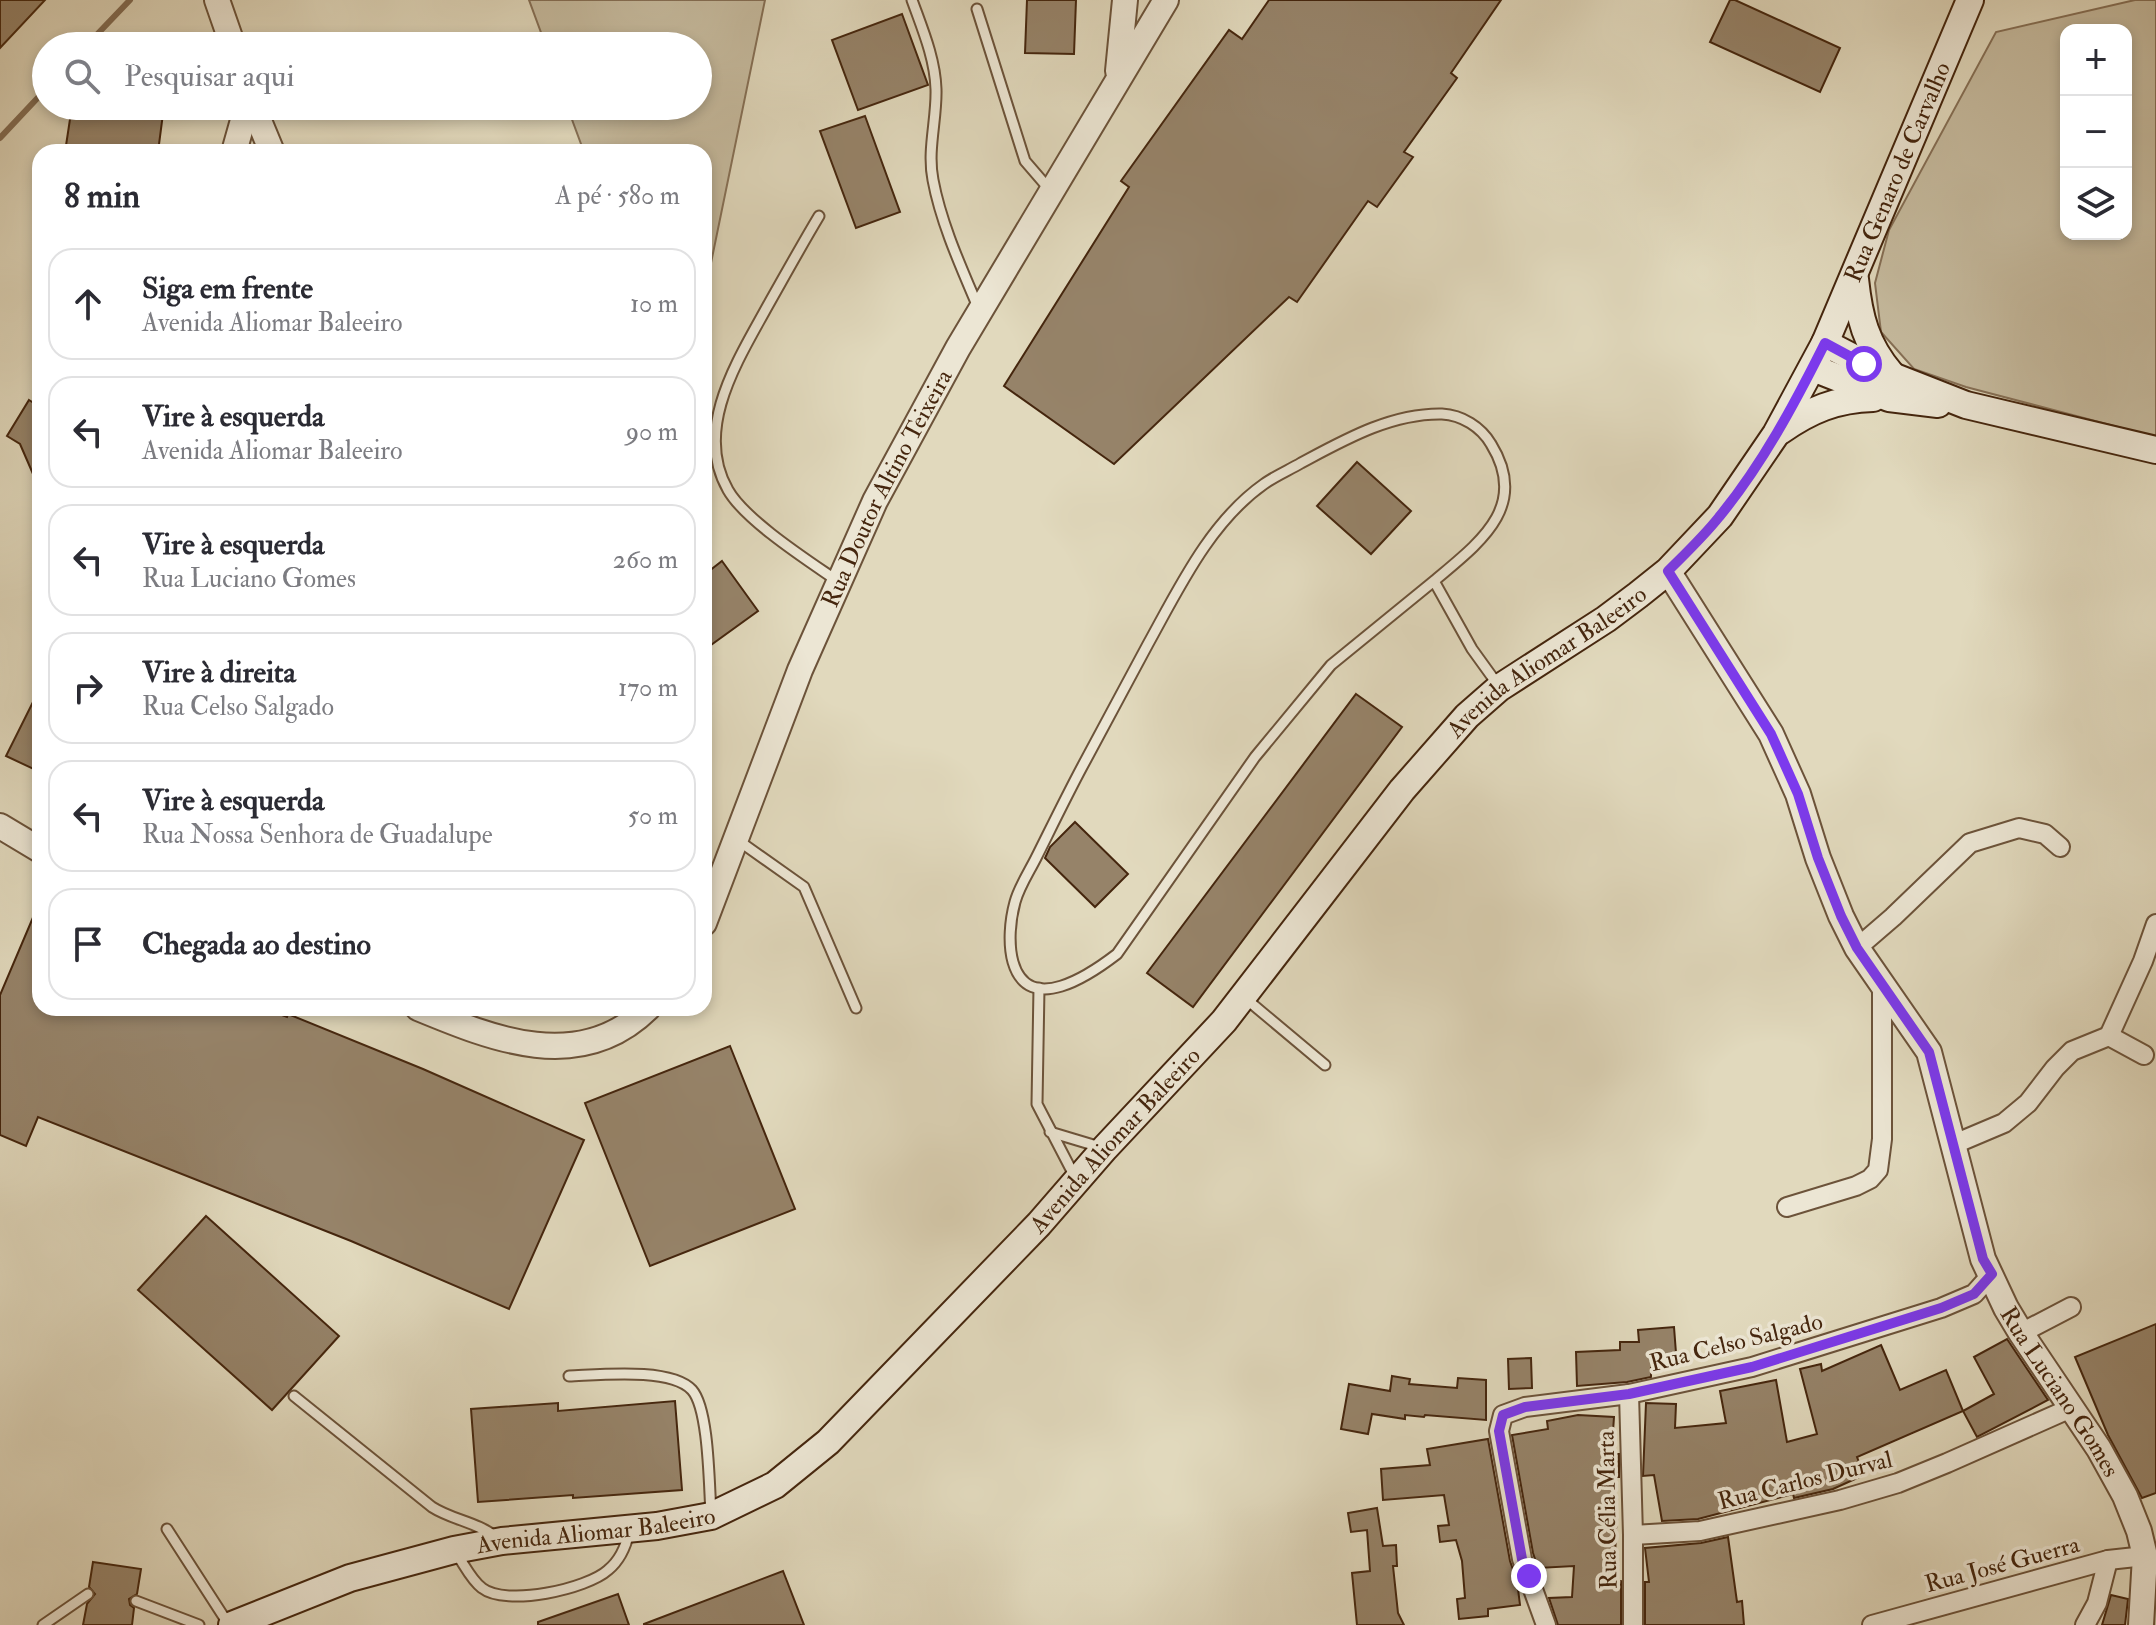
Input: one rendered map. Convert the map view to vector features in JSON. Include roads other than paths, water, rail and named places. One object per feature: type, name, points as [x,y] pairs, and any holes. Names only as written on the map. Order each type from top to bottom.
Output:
[{"type":"main road","name":"Rua Genaro de Carvalho","points":[[1825,343],[1970,0]]},
{"type":"main road","points":[[1855,275],[1864,333],[1890,387]]},
{"type":"main road","points":[[1825,343],[1890,387]]},
{"type":"main road","name":"Avenida Aliomar Baleeiro","points":[[230,1625],[391,1565],[502,1541],[630,1529],[711,1516],[775,1485],[828,1442],[1078,1182],[1105,1148],[1186,1063],[1243,996],[1435,751],[1467,716],[1499,688],[1606,619],[1668,571],[1720,516],[1776,434],[1825,343]]},
{"type":"main road","points":[[1813,368],[2156,450]]},
{"type":"main road","points":[[1776,434],[1809,413],[1834,402],[1890,387]]},
{"type":"street","points":[[217,0],[228,32]]},
{"type":"street","name":"Rua Doutor Altino Teixeira","points":[[1117,77],[1125,0]]},
{"type":"street","name":"Rua Doutor Altino Teixeira","points":[[712,902],[800,670],[875,501],[980,310],[1117,77],[1166,0]]},
{"type":"street","points":[[237,144],[245,120]]},
{"type":"street","points":[[257,120],[268,144]]},
{"type":"street","name":"Rua Luciano Gomes","points":[[1668,571],[1778,748],[1798,794],[1829,887],[1857,948],[1929,1052],[1983,1259],[2021,1333],[2099,1449],[2125,1496],[2139,1531],[2145,1556],[2143,1621]]},
{"type":"street","points":[[0,826],[32,845]]},
{"type":"street","points":[[1857,948],[1970,843],[2019,828],[2045,834],[2060,847]]},
{"type":"street","points":[[1952,1145],[2004,1123],[2028,1103],[2072,1051],[2109,1036],[2156,924]]},
{"type":"street","points":[[1787,1207],[1856,1186],[1870,1179],[1878,1170],[1882,1139],[1882,985]]},
{"type":"street","points":[[439,1016],[493,1037],[532,1046],[575,1046],[613,1034],[637,1016]]},
{"type":"street","points":[[2109,1036],[2144,1055]]},
{"type":"street","name":"Rua Celso Salgado","points":[[1546,1625],[1522,1559],[1500,1440],[1503,1415],[1525,1407],[1629,1394],[1752,1367],[1941,1308],[1974,1294],[1992,1274]]},
{"type":"street","points":[[2021,1333],[2071,1307]]},
{"type":"street","name":"Rua Célia Marta","points":[[1629,1394],[1633,1625]]},
{"type":"street","name":"Rua Carlos Durval","points":[[1633,1535],[1700,1531],[1840,1500],[1922,1473],[2071,1408]]},
{"type":"street","name":"Rua José Guerra","points":[[1872,1625],[2108,1560],[2145,1556]]},
{"type":"street","points":[[2085,1625],[2097,1603],[2108,1560]]},
{"type":"lane","points":[[912,0],[933,65],[936,87],[931,156],[933,179],[964,274],[980,310]]},
{"type":"lane","points":[[977,9],[1025,161],[1050,190]]},
{"type":"lane","points":[[819,216],[729,375],[716,440],[719,468],[729,491],[743,509],[839,582]]},
{"type":"lane","points":[[1446,414],[1471,422],[1487,436],[1502,461],[1507,488],[1501,511],[1476,546],[1434,581],[1331,665],[1255,757],[1117,954],[1090,974],[1062,988],[1039,988],[1022,979],[1013,962],[1010,933],[1016,900],[1074,782],[1175,595],[1218,527],[1263,484],[1329,448],[1376,426],[1417,415],[1446,414]]},
{"type":"lane","points":[[1434,581],[1472,649],[1499,688]]},
{"type":"lane","points":[[736,839],[804,887],[856,1008]]},
{"type":"lane","points":[[1039,988],[1037,1104],[1078,1182]]},
{"type":"lane","points":[[1243,996],[1325,1065]]},
{"type":"lane","points":[[1050,1132],[1105,1148]]},
{"type":"lane","points":[[569,1376],[623,1373],[655,1376],[685,1384],[692,1390],[699,1401],[705,1428],[711,1516]]},
{"type":"lane","points":[[294,1396],[432,1507],[446,1516],[489,1532],[502,1541]]},
{"type":"lane","points":[[167,1529],[230,1625]]},
{"type":"lane","points":[[454,1550],[482,1588],[493,1594],[522,1596],[596,1579],[609,1570],[619,1557],[627,1544],[630,1529]]},
{"type":"lane","points":[[43,1625],[88,1594]]},
{"type":"lane","points":[[136,1601],[199,1625]]},
{"type":"waterway","points":[[99,32],[130,0]]},
{"type":"waterway","points":[[0,138],[32,104]]}]
